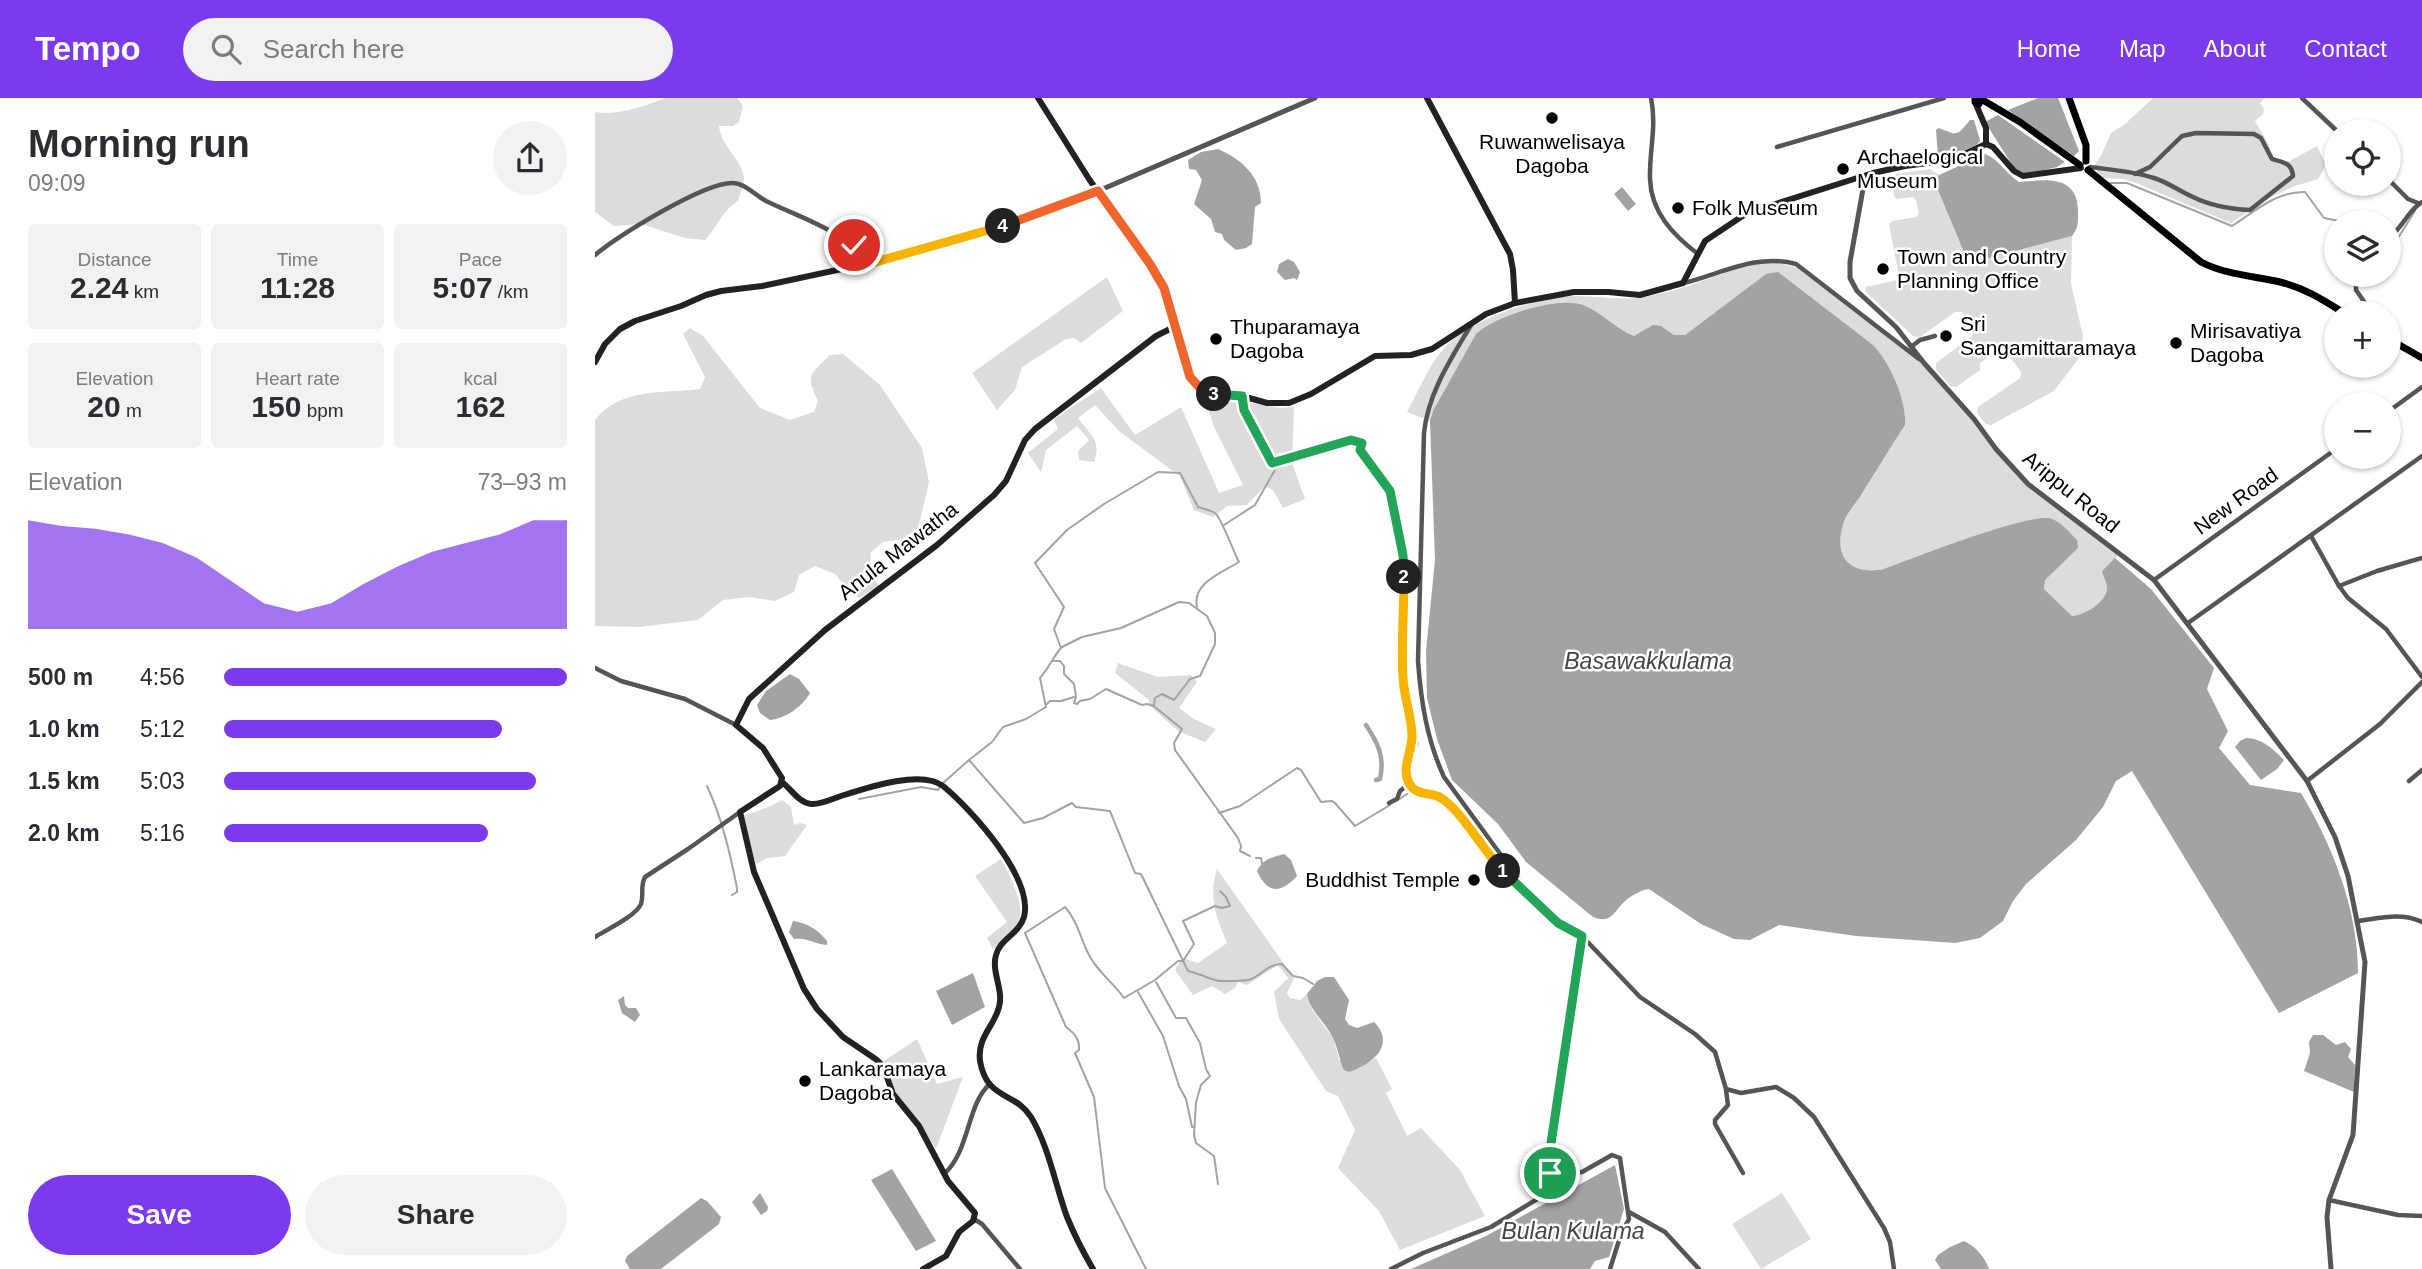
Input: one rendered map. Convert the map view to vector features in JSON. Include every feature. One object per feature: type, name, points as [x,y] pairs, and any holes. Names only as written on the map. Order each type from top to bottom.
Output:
[{"type":"main road","points":[[1038,98],[1160,281],[1170,302],[1187,370],[1197,386],[1211,394],[1242,396],[1268,403],[1297,401],[1382,354],[1411,355],[1432,349],[1474,321],[1515,303],[1574,292],[1640,295],[1683,283],[1708,238],[1747,213],[1861,176],[1896,167],[1951,160],[1986,144],[1993,147],[2014,171],[2023,176],[2085,166]]},
{"type":"main road","points":[[1427,98],[1510,254],[1515,303]]},
{"type":"main road","points":[[2069,98],[2086,145],[2085,166]]},
{"type":"main road","points":[[1978,101],[2019,122],[2085,166],[2201,262],[2223,271],[2299,288],[2325,301]]},
{"type":"main road","points":[[1978,101],[1986,128],[1986,144]]},
{"type":"main road","points":[[595,362],[605,344],[620,329],[706,295],[872,263],[972,236],[1098,191]]},
{"type":"main road","name":"Anula Mawatha","points":[[736,725],[749,699],[819,635],[937,545],[999,490],[1031,432],[1156,336],[1176,326]]},
{"type":"main road","points":[[2401,346],[2422,358]]},
{"type":"main road","points":[[736,725],[763,748],[777,768],[782,782],[800,800],[811,804],[867,788],[928,779],[941,785],[984,827],[999,847],[1012,869],[1023,900],[1022,922],[1001,945],[995,959],[1000,1006],[983,1035],[980,1051],[983,1072],[998,1093],[1024,1108],[1031,1118],[1067,1216],[1093,1269]]},
{"type":"main road","points":[[782,782],[740,812],[754,872],[804,989],[817,1009],[843,1037],[883,1066],[893,1094],[919,1126],[944,1174],[975,1214],[974,1219],[959,1232],[946,1255],[923,1269]]},
{"type":"street","points":[[1098,191],[1315,98]]},
{"type":"street","points":[[1651,98],[1654,127],[1650,180],[1655,208],[1674,235],[1698,254]]},
{"type":"street","points":[[1777,147],[1944,98]]},
{"type":"street","points":[[2302,98],[2324,119]]},
{"type":"street","points":[[2085,166],[2122,169],[2135,174],[2155,178],[2195,198],[2226,209],[2250,210],[2293,176],[2293,169],[2288,164],[2271,159],[2261,138],[2254,134],[2196,133],[2182,136],[2150,167],[2135,174]]},
{"type":"street","name":"Arippu Road","points":[[1861,176],[1863,189],[1851,250],[1850,278],[1857,291],[1896,327],[2028,484],[2154,580],[2307,781],[2335,837],[2348,876],[2365,962],[2353,1135],[2329,1200],[2327,1217],[2330,1269]]},
{"type":"street","points":[[595,255],[629,229],[694,196],[730,183],[738,184],[764,200],[832,230],[854,245],[872,263]]},
{"type":"street","points":[[2401,191],[2409,199],[2420,203],[2401,226]]},
{"type":"street","points":[[1683,283],[1751,262],[1781,260],[1796,264],[1924,363]]},
{"type":"street","points":[[1474,321],[1442,375],[1425,418],[1418,662],[1428,736],[1444,777],[1528,892],[1558,923],[1582,936],[1640,997],[1708,1044],[1719,1060],[1728,1105],[1715,1120],[1716,1124],[1743,1173]]},
{"type":"street","points":[[1911,347],[1920,340],[1935,336]]},
{"type":"street","points":[[2401,402],[2422,387]]},
{"type":"street","points":[[1242,396],[1244,410],[1272,463],[1320,448],[1357,441],[1362,443],[1360,450],[1390,491],[1404,563],[1403,677],[1412,734],[1405,768],[1409,784],[1422,795],[1441,798],[1493,861],[1513,882],[1528,892]]},
{"type":"street","points":[[2188,623],[2422,456]]},
{"type":"street","name":"New Road","points":[[2154,580],[2324,458]]},
{"type":"street","points":[[2307,781],[2380,724],[2422,680],[2386,629],[2349,598],[2339,586],[2311,536]]},
{"type":"street","points":[[2339,586],[2422,558]]},
{"type":"street","points":[[595,668],[621,681],[685,699],[736,725]]},
{"type":"street","points":[[2409,780],[2422,770]]},
{"type":"street","points":[[1389,803],[1397,799],[1400,791],[1409,784]]},
{"type":"street","points":[[595,937],[635,913],[640,906],[645,877],[740,812]]},
{"type":"street","points":[[2358,921],[2399,915],[2422,922]]},
{"type":"street","points":[[1391,1269],[1423,1253],[1491,1227],[1543,1194],[1548,1178],[1582,936]]},
{"type":"street","points":[[944,1174],[951,1167],[965,1140],[980,1095],[990,1084]]},
{"type":"street","points":[[1726,1089],[1741,1093],[1776,1087],[1794,1098],[1814,1117],[1839,1161],[1884,1228],[1890,1242],[1894,1269]]},
{"type":"street","points":[[1548,1178],[1582,1172],[1616,1155],[1620,1158],[1629,1219],[1621,1234],[1610,1269]]},
{"type":"street","points":[[2329,1200],[2398,1215],[2422,1216]]},
{"type":"street","points":[[1628,1211],[1665,1232],[1699,1269]]},
{"type":"street","points":[[974,1219],[982,1224],[1020,1269]]},
{"type":"shaded area","points":[[666,98],[737,98],[743,106],[739,122],[733,126],[719,126],[724,141],[742,171],[742,190],[738,201],[724,214],[705,240],[685,238],[641,224],[614,226],[595,212],[595,112],[622,111]]},
{"type":"shaded area","points":[[2153,98],[2265,98],[2260,103],[2264,109],[2263,114],[2255,121],[2273,157],[2288,162],[2317,146],[2324,161],[2324,168],[2318,179],[2269,198],[2231,223],[2136,183],[2102,178],[2095,164],[2111,133]]},
{"type":"shaded area","points":[[1930,169],[1939,175],[1934,182],[1966,257],[1974,262],[2072,236],[2071,284],[2083,336],[2079,358],[2054,391],[1991,425],[1986,424],[1977,413],[1978,407],[2020,378],[2021,372],[2005,350],[1999,350],[1980,363],[1980,370],[1956,387],[1950,386],[1936,369],[1936,363],[1972,336],[1974,330],[1962,312],[1955,312],[1920,337],[1913,336],[1865,291],[1866,287],[1897,280],[1899,276],[1889,224],[1892,221],[1916,217],[1919,213],[1913,197],[1896,199],[1892,178],[1896,174]]},
{"type":"shaded area","points":[[1768,260],[1797,268],[1924,363],[2028,484],[2121,553],[2102,571],[2107,588],[2099,603],[2088,611],[2072,616],[2044,589],[2045,579],[2078,548],[2018,523],[1884,569],[1862,570],[1847,561],[1840,546],[1844,523],[1905,425],[1900,394],[1885,361],[1873,345],[1766,274],[1685,335],[1674,335],[1661,326],[1634,336],[1626,332],[1433,411],[1430,421],[1407,412],[1429,369],[1445,347],[1471,327],[1506,311],[1561,297],[1645,297]]},
{"type":"shaded area","points":[[1107,277],[1123,311],[1081,343],[1074,338],[1066,339],[1022,367],[1015,390],[997,410],[972,373]]},
{"type":"shaded area","points":[[690,328],[703,336],[760,408],[790,420],[814,412],[818,401],[812,385],[812,375],[830,355],[843,354],[880,385],[922,448],[929,482],[918,529],[904,539],[883,542],[871,552],[870,568],[878,586],[860,598],[852,594],[835,574],[815,566],[799,575],[794,592],[775,601],[749,597],[723,600],[698,620],[638,627],[595,626],[595,420],[605,409],[630,397],[700,389],[705,377],[683,334]]},
{"type":"shaded area","points":[[1101,388],[1135,435],[1181,407],[1219,493],[1243,485],[1214,427],[1204,395],[1280,408],[1294,407],[1292,463],[1305,499],[1283,508],[1273,490],[1265,486],[1247,505],[1227,506],[1213,517],[1194,510],[1180,476],[1120,432],[1095,405],[1078,418],[1096,443],[1094,462],[1079,460],[1078,451],[1089,440],[1077,426],[1046,450],[1041,472],[1028,453],[1058,429],[1054,419]]},
{"type":"shaded area","points":[[1118,663],[1158,677],[1191,675],[1197,682],[1179,708],[1194,719],[1216,729],[1205,742],[1178,731],[1149,705],[1149,700],[1115,673]]},
{"type":"shaded area","points":[[782,800],[791,807],[794,825],[807,825],[785,856],[767,858],[756,864],[744,815]]},
{"type":"shaded area","points":[[1001,859],[1015,889],[1020,914],[1015,929],[993,949],[987,938],[1007,922],[975,876]]},
{"type":"shaded area","points":[[1217,869],[1294,978],[1287,993],[1290,998],[1300,1000],[1307,994],[1312,1010],[1334,1039],[1339,1060],[1358,1069],[1376,1058],[1392,1089],[1386,1093],[1407,1136],[1421,1128],[1460,1170],[1485,1216],[1400,1250],[1379,1211],[1338,1168],[1355,1130],[1338,1096],[1326,1091],[1279,1019],[1274,992],[1288,978],[1278,965],[1247,985],[1238,982],[1235,988],[1225,994],[1212,986],[1193,995],[1175,970],[1182,958],[1198,963],[1227,943],[1213,898]]},
{"type":"shaded area","points":[[917,1039],[937,1084],[963,1077],[936,1149],[893,1088],[884,1061]]},
{"type":"shaded area","points":[[1782,1193],[1811,1239],[1761,1269],[1732,1224]]},
{"type":"water","points":[[2038,98],[2058,98],[2079,151],[2074,156],[2008,110]]},
{"type":"water","points":[[1998,115],[2065,162],[2057,167],[2023,175],[2016,171],[1985,122]]},
{"type":"water","points":[[1970,120],[1974,120],[1980,140],[1978,144],[1942,160],[1938,157],[1936,130],[1939,128],[1957,133]]},
{"type":"water","points":[[1218,149],[1242,163],[1258,185],[1261,203],[1255,207],[1252,244],[1246,248],[1236,250],[1224,240],[1222,234],[1215,232],[1211,219],[1194,204],[1202,180],[1196,170],[1189,169],[1188,160],[1201,152]]},
{"type":"water","points":[[1985,154],[2019,182],[2048,180],[2072,190],[2076,198],[2078,217],[2072,236],[1974,262],[1966,257],[1934,181],[1939,175]]},
{"type":"water","points":[[1622,187],[1636,204],[1628,211],[1614,194]]},
{"type":"water","points":[[1288,259],[1294,262],[1300,272],[1297,280],[1285,280],[1277,272],[1279,264]]},
{"type":"water","name":"Basawakkulama","points":[[1778,272],[1873,345],[1891,371],[1903,405],[1905,425],[1844,522],[1840,545],[1847,561],[1862,570],[1884,569],[1997,529],[2040,518],[2052,519],[2077,540],[2078,548],[2045,580],[2044,589],[2072,616],[2088,611],[2103,598],[2107,588],[2102,571],[2115,558],[2151,589],[2214,668],[2207,689],[2228,731],[2219,748],[2250,785],[2301,793],[2342,879],[2354,925],[2358,973],[2279,1013],[2132,771],[2116,781],[2103,807],[2076,840],[2026,884],[2003,921],[1980,938],[1955,943],[1856,936],[1779,925],[1750,940],[1734,939],[1701,924],[1649,889],[1629,898],[1608,918],[1599,919],[1593,917],[1526,862],[1498,824],[1452,780],[1437,739],[1427,698],[1426,651],[1435,560],[1430,421],[1476,334],[1497,321],[1527,309],[1572,303],[1590,308],[1634,336],[1653,325],[1661,326],[1674,335],[1685,335],[1766,274]]},
{"type":"water","points":[[790,674],[799,679],[810,693],[793,711],[770,720],[760,713],[757,705],[766,691]]},
{"type":"water","points":[[2246,738],[2262,742],[2284,760],[2277,769],[2261,780],[2235,747]]},
{"type":"water","points":[[1284,854],[1291,860],[1297,876],[1286,886],[1270,888],[1257,871],[1268,860]]},
{"type":"water","points":[[793,921],[816,930],[827,941],[827,945],[794,939],[789,932]]},
{"type":"water","points":[[973,973],[985,1007],[952,1025],[936,991]]},
{"type":"water","points":[[1334,977],[1349,1000],[1345,1019],[1349,1025],[1357,1028],[1374,1022],[1383,1039],[1382,1046],[1373,1059],[1349,1072],[1344,1070],[1333,1038],[1311,1006],[1307,994],[1317,981]]},
{"type":"water","points":[[624,996],[625,1005],[628,1008],[636,1008],[640,1015],[635,1022],[622,1013],[618,1000]]},
{"type":"water","points":[[2313,1035],[2323,1035],[2336,1045],[2345,1042],[2351,1049],[2348,1057],[2355,1065],[2354,1092],[2304,1071],[2310,1053],[2309,1042]]},
{"type":"water","name":"Bulan Kulama","points":[[1615,1165],[1624,1209],[1609,1257],[1595,1261],[1590,1269],[1411,1269],[1486,1236]]},
{"type":"water","points":[[892,1169],[936,1241],[916,1251],[871,1180]]},
{"type":"water","points":[[760,1193],[768,1207],[761,1215],[752,1202]]},
{"type":"water","points":[[701,1198],[721,1217],[719,1224],[661,1269],[630,1269],[625,1261],[627,1256]]},
{"type":"water","points":[[1964,1241],[1979,1252],[1989,1269],[1941,1269],[1935,1260],[1938,1255]]},
{"type":"waterway","points":[[2108,183],[2127,183],[2232,226],[2276,198],[2305,192],[2324,218]]},
{"type":"waterway","points":[[2401,233],[2415,211]]},
{"type":"waterway","points":[[1299,458],[1349,444],[1358,446]]},
{"type":"waterway","points":[[1363,450],[1370,459]]},
{"type":"waterway","points":[[1224,525],[1255,505],[1276,468],[1290,461]]},
{"type":"waterway","points":[[969,760],[992,742],[1003,727],[1026,719],[1046,707],[1040,678],[1061,648],[1054,629],[1064,607],[1035,563],[1067,530],[1158,472],[1180,473],[1198,507],[1218,516],[1239,562],[1203,585],[1199,591],[1197,607]]},
{"type":"waterway","points":[[1392,489],[1394,501]]},
{"type":"waterway","points":[[1402,540],[1407,557],[1406,604]]},
{"type":"waterway","points":[[1052,661],[1060,661],[1064,666],[1064,674],[1074,684],[1074,703],[1090,699],[1106,689],[1142,705],[1154,706],[1155,698],[1162,694],[1174,700],[1190,679],[1200,676],[1215,644],[1215,633],[1207,616],[1189,603],[1179,602],[1121,628],[1082,637],[1062,647]]},
{"type":"waterway","points":[[1405,662],[1406,684]]},
{"type":"waterway","points":[[1047,704],[1050,701],[1074,697]]},
{"type":"waterway","points":[[1155,707],[1182,729],[1174,743],[1175,750],[1238,838],[1240,851],[1250,856]]},
{"type":"waterway","points":[[1411,717],[1418,744],[1407,768],[1416,788]]},
{"type":"waterway","points":[[1366,725],[1381,757],[1380,779],[1376,780]]},
{"type":"waterway","points":[[943,783],[969,760],[1024,823],[1043,818],[1072,803],[1076,807],[1110,811],[1135,873],[1141,874],[1188,971],[1220,981],[1245,980],[1271,966],[1282,964],[1293,976],[1313,984]]},
{"type":"waterway","points":[[1219,813],[1240,806],[1297,768],[1301,770],[1321,802],[1335,803],[1355,826],[1390,805]]},
{"type":"waterway","points":[[707,786],[721,823],[737,888],[737,892],[732,895]]},
{"type":"waterway","points":[[859,799],[921,787],[938,790],[940,787]]},
{"type":"waterway","points":[[1418,788],[1431,790]]},
{"type":"waterway","points":[[1398,800],[1413,790]]},
{"type":"waterway","points":[[1256,858],[1261,858],[1262,863]]},
{"type":"waterway","points":[[1146,1269],[1105,1188],[1094,1097],[1075,1053],[1079,1050],[1077,1039],[1066,1027],[1025,933],[1065,907],[1076,924],[1091,959],[1124,998],[1155,980],[1178,961],[1183,961],[1194,944],[1183,921],[1215,906],[1230,906],[1220,891]]},
{"type":"waterway","points":[[1156,982],[1176,1018],[1186,1018],[1200,1043],[1210,1076],[1201,1085],[1196,1102],[1194,1135],[1196,1143],[1214,1156],[1218,1184]]},
{"type":"waterway","points":[[1138,992],[1163,1036],[1194,1127]]},
{"type":"place","name":"Ruwanwelisaya Dagoba","points":[[1552,118]]},
{"type":"place","name":"Archaelogical Museum","points":[[1843,169]]},
{"type":"place","name":"Folk Museum","points":[[1678,208]]},
{"type":"place","name":"Town and Country Planning Office","points":[[1883,269]]},
{"type":"place","name":"Sri Sangamittaramaya","points":[[1946,336]]},
{"type":"place","name":"Thuparamaya Dagoba","points":[[1216,339]]},
{"type":"place","name":"Mirisavatiya Dagoba","points":[[2176,343]]},
{"type":"place","name":"Buddhist Temple","points":[[1474,880]]},
{"type":"place","name":"Lankaramaya Dagoba","points":[[805,1081]]},
{"type":"route","points":[[854,245],[872,263],[972,236],[1098,191],[1164,288],[1187,370],[1193,382],[1207,393],[1242,396],[1242,405],[1272,463],[1351,440],[1362,443],[1360,450],[1390,491],[1403,555],[1403,677],[1412,734],[1405,768],[1407,780],[1411,787],[1422,795],[1441,798],[1513,882],[1528,892],[1558,923],[1582,936],[1550,1150],[1550,1173]]}]
